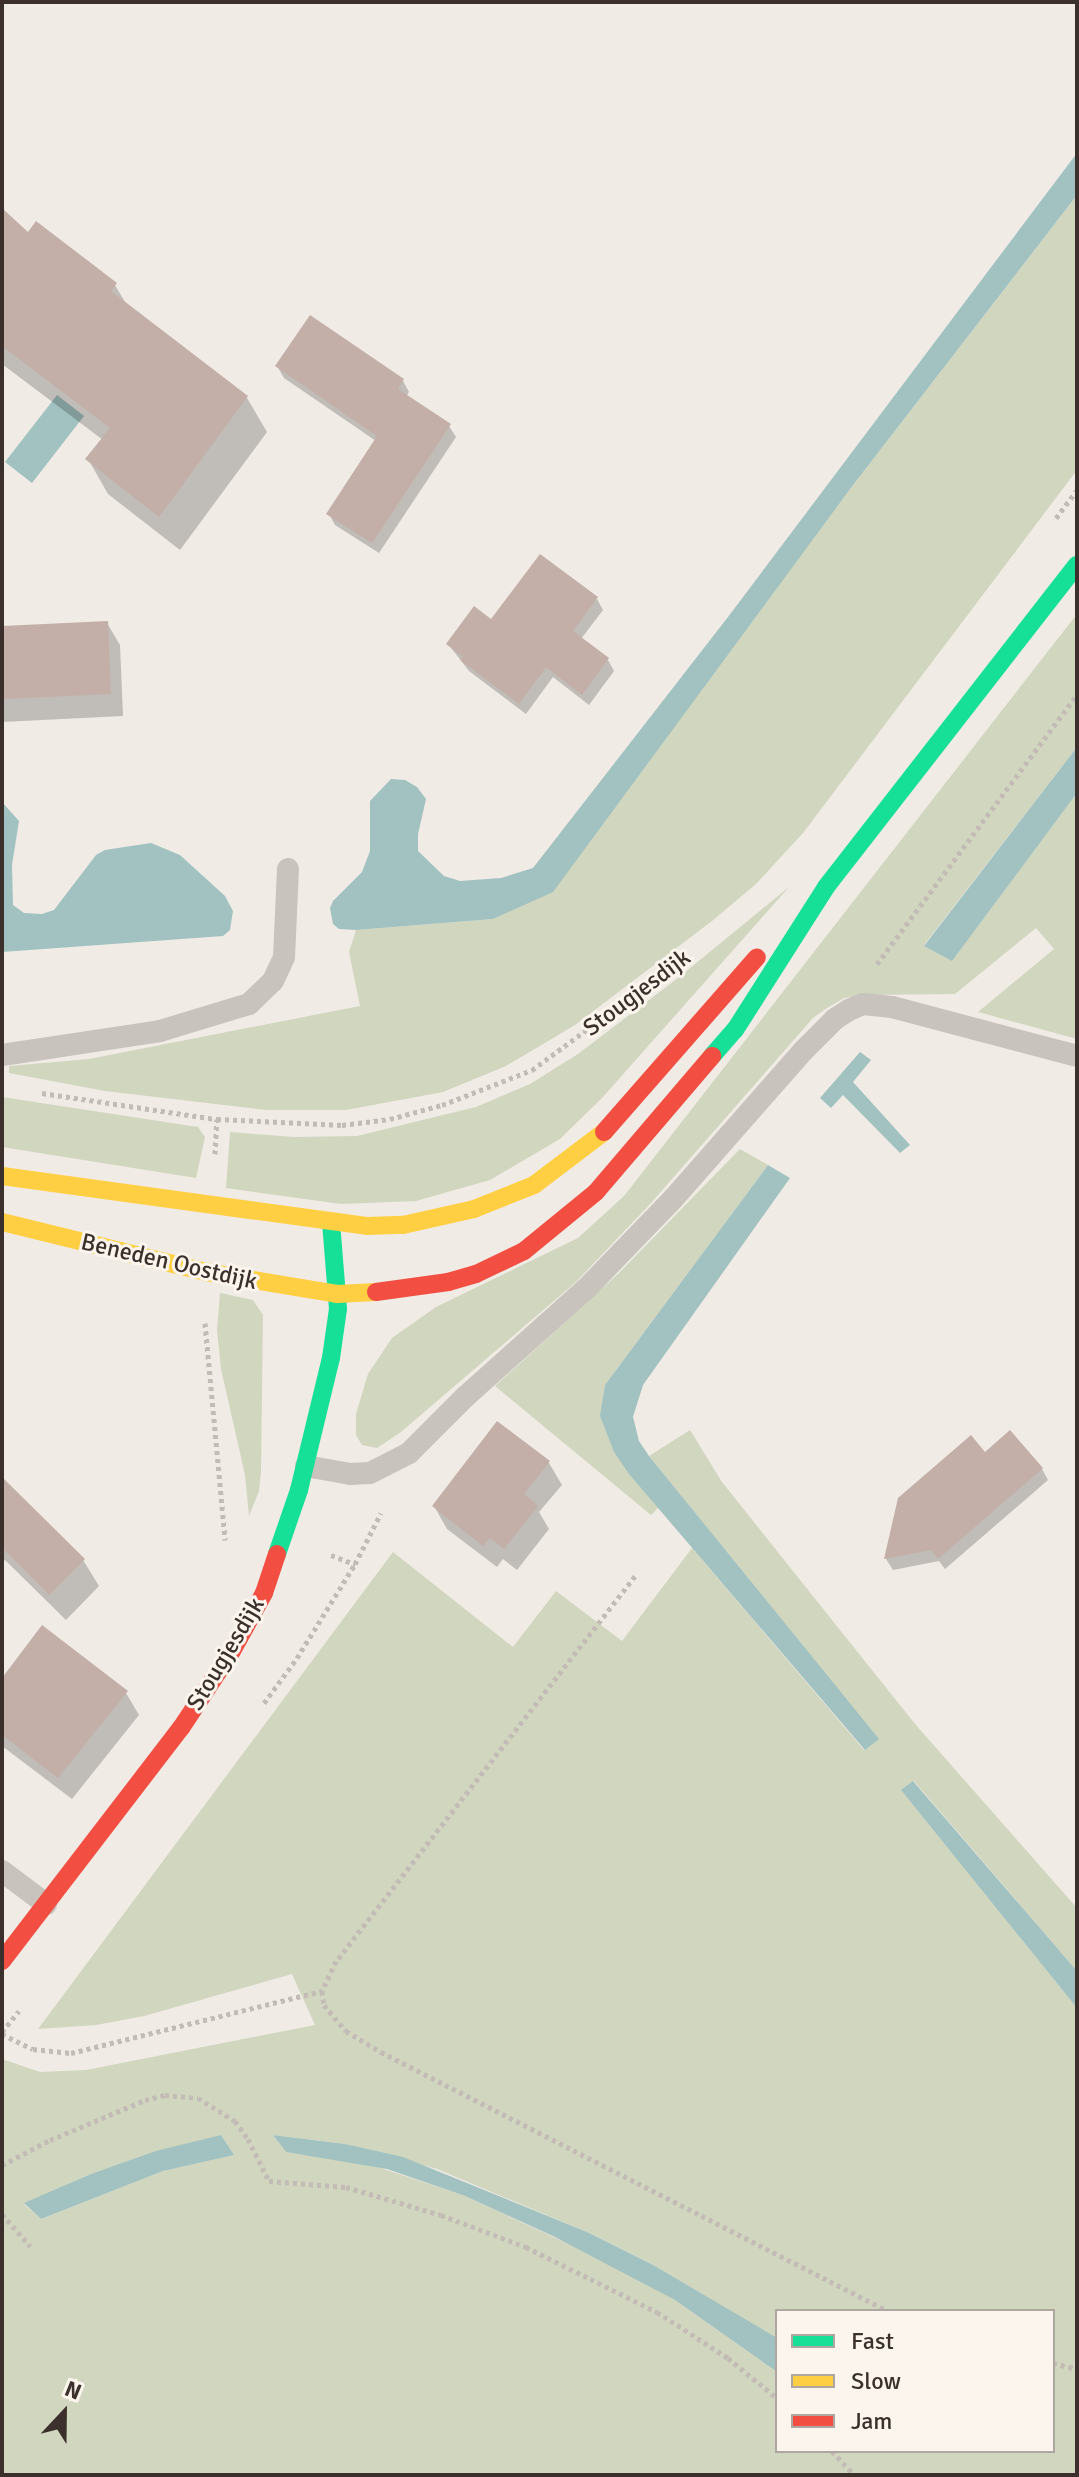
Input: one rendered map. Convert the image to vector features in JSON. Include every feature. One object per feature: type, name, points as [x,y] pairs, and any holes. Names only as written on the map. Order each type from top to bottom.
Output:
[{"type":"main road","points":[[337,1294],[422,1288],[476,1274],[524,1251],[571,1216],[639,1145],[735,1030],[826,887],[1077,565]]},
{"type":"main road","points":[[2,1176],[331,1222],[403,1225],[474,1209],[534,1185],[576,1155],[622,1114],[735,979],[826,887]]},
{"type":"main road","name":"Beneden Oostdijk","points":[[2,1222],[206,1272],[337,1294]]},
{"type":"main road","name":"Stougjesdijk","points":[[2,1961],[181,1728],[232,1651],[278,1559],[306,1466],[331,1358],[337,1294],[331,1222]]},
{"type":"lane","points":[[2,1055],[160,1031],[249,1004],[273,981],[284,957],[288,869]]},
{"type":"lane","points":[[306,1466],[350,1474],[370,1473],[409,1453],[637,1238],[835,1019],[863,1004],[874,1003],[1077,1056]]},
{"type":"lane","points":[[2,1871],[46,1904]]},
{"type":"path","points":[[1048,528],[1077,490]]},
{"type":"path","points":[[835,1019],[1077,695]]},
{"type":"path","name":"Stougjesdijk","points":[[33,1091],[231,1120],[342,1125],[390,1119],[442,1105],[532,1070],[686,957]]},
{"type":"path","points":[[635,1576],[343,1952],[322,1991],[324,2005],[333,2019],[381,2052],[884,2309]]},
{"type":"path","points":[[2,2034],[33,2049],[71,2053],[322,1991]]},
{"type":"path","points":[[2,2165],[50,2140],[145,2100],[165,2095],[198,2098],[235,2121],[248,2139],[269,2181],[346,2187],[441,2215],[526,2247],[657,2312],[728,2358],[775,2396]]},
{"type":"path","points":[[2,2214],[30,2246]]},
{"type":"path","points":[[1055,2364],[1077,2369]]},
{"type":"path","points":[[834,2453],[854,2475]]},
{"type":"green space","points":[[1077,195],[1077,470],[803,833],[756,884],[712,921],[575,1025],[506,1066],[443,1092],[346,1110],[266,1110],[105,1091],[9,1073],[9,1066],[89,1059],[360,1006],[349,952],[356,930],[493,919],[850,489]]},
{"type":"green space","points":[[1077,614],[1077,747],[924,945],[952,960],[1077,793],[1077,1039],[978,1012],[1054,949],[1036,928],[955,994],[844,998],[813,1018],[651,1203],[576,1282],[401,1432],[377,1448],[362,1445],[356,1435],[356,1414],[368,1374],[392,1338],[436,1307],[578,1238],[624,1196]]},
{"type":"green space","points":[[789,887],[602,1098],[560,1139],[490,1180],[416,1201],[341,1204],[226,1188],[230,1132],[294,1137],[357,1136],[476,1107],[530,1084],[578,1054],[678,978]]},
{"type":"green space","points":[[2,1097],[198,1127],[205,1137],[196,1178],[2,1147]]},
{"type":"green space","points":[[740,1149],[768,1165],[605,1385],[614,1452],[658,1508],[651,1515],[495,1386],[620,1272]]},
{"type":"green space","points":[[220,1293],[253,1300],[263,1315],[261,1472],[259,1491],[249,1516],[245,1475],[221,1369],[217,1330]]},
{"type":"green space","points":[[690,1430],[722,1482],[915,1724],[1077,1908],[1077,1971],[914,1781],[902,1791],[1077,2008],[1077,2475],[2,2475],[2,2059],[40,2072],[86,2070],[315,2025],[292,1974],[144,2016],[96,2025],[38,2029],[393,1552],[513,1647],[556,1591],[622,1641],[692,1548],[864,1750],[878,1739],[649,1456]],"holes":[[[221,2135],[233,2155],[163,2171],[41,2219],[24,2204],[91,2174]],[[273,2135],[345,2144],[437,2169],[587,2232],[655,2266],[775,2338],[775,2309],[1055,2309],[1055,2453],[775,2453],[775,2371],[675,2300],[599,2258],[465,2196],[369,2164],[286,2152]]]},
{"type":"water","points":[[1077,153],[1077,195],[850,489],[553,892],[493,919],[356,930],[339,929],[333,924],[330,908],[333,901],[362,872],[370,851],[370,801],[391,779],[405,780],[417,787],[426,799],[418,834],[418,851],[444,876],[460,881],[501,878],[533,868],[728,617]]},
{"type":"water","points":[[57,395],[84,416],[32,483],[5,462]]},
{"type":"water","points":[[1077,747],[1077,793],[952,961],[924,946]]},
{"type":"water","points":[[2,802],[19,821],[12,865],[13,905],[24,913],[42,914],[54,910],[96,855],[105,850],[151,843],[180,855],[225,896],[233,911],[230,930],[223,936],[2,952]]},
{"type":"water","points":[[860,1052],[871,1060],[853,1082],[910,1145],[900,1153],[843,1095],[831,1108],[820,1098]]},
{"type":"water","points":[[768,1165],[790,1178],[643,1385],[633,1417],[639,1441],[649,1456],[879,1739],[865,1750],[629,1474],[614,1452],[600,1416],[605,1385]]},
{"type":"water","points":[[913,1781],[1077,1971],[1077,2008],[901,1790]]},
{"type":"water","points":[[221,2135],[234,2155],[163,2171],[41,2219],[24,2203],[91,2174],[156,2151]]},
{"type":"water","points":[[273,2135],[345,2144],[403,2157],[587,2232],[655,2266],[775,2337],[775,2371],[675,2300],[555,2237],[465,2196],[387,2169],[286,2152]]},
{"type":"building","points":[[2,208],[28,232],[36,221],[117,283],[111,291],[248,396],[159,517],[85,459],[110,428],[2,346]]},
{"type":"building","points":[[310,315],[404,379],[398,389],[451,424],[372,543],[326,514],[377,436],[275,366]]},
{"type":"building","points":[[540,554],[598,597],[573,631],[609,658],[582,695],[546,667],[519,704],[460,660],[463,657],[446,644],[474,606],[491,619]]},
{"type":"building","points":[[108,621],[111,694],[2,699],[2,626]]},
{"type":"building","points":[[497,1421],[550,1461],[524,1494],[538,1506],[504,1549],[490,1538],[483,1546],[432,1506]]},
{"type":"building","points":[[1010,1430],[1043,1468],[938,1559],[931,1550],[884,1559],[898,1498],[971,1435],[985,1452]]},
{"type":"building","points":[[2,1477],[85,1559],[49,1595],[2,1548]]},
{"type":"building","points":[[42,1625],[128,1691],[58,1778],[2,1735],[2,1678]]},
{"type":"traffic: fast","points":[[712,1056],[735,1030],[826,887],[1077,565]]},
{"type":"traffic: fast","points":[[277,1554],[299,1490],[331,1358],[338,1309],[331,1222]]},
{"type":"traffic: slow","points":[[2,1176],[367,1226],[403,1225],[474,1209],[534,1185],[604,1132]]},
{"type":"traffic: slow","points":[[2,1222],[206,1272],[337,1294],[376,1292]]},
{"type":"traffic: jam","points":[[604,1132],[757,957]]},
{"type":"traffic: jam","points":[[376,1292],[448,1282],[476,1274],[524,1251],[596,1192],[712,1056]]},
{"type":"traffic: jam","points":[[2,1961],[181,1728],[232,1651],[264,1593],[277,1554]]}]
